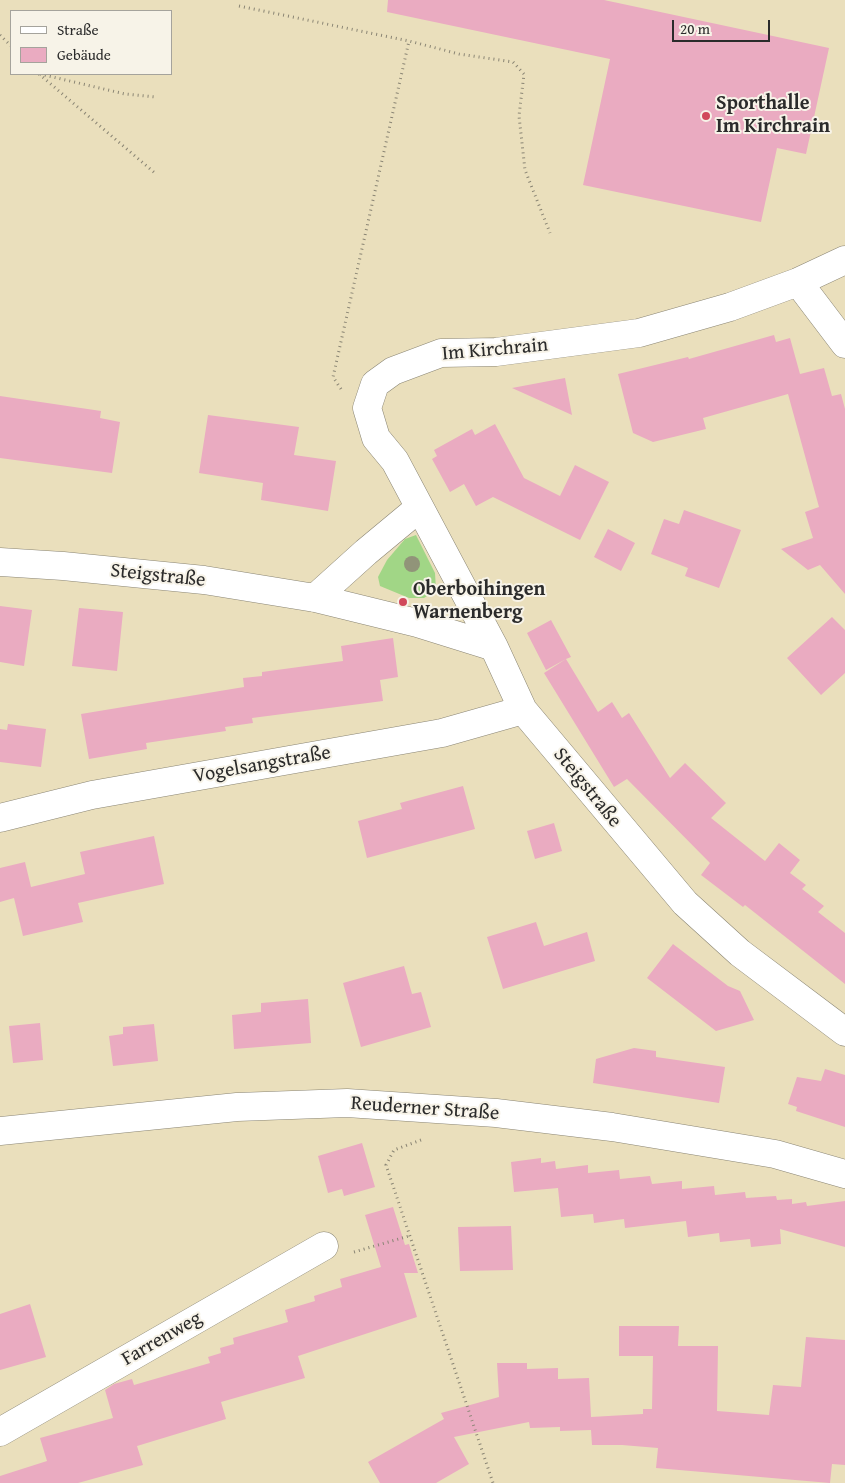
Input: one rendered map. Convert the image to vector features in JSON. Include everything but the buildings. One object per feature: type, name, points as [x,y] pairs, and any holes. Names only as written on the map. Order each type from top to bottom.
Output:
[{"type":"street","name":"Im Kirchrain","points":[[367,408],[375,384],[393,372],[441,353],[496,352],[639,333],[730,307],[798,282],[845,260]]},
{"type":"street","points":[[798,282],[845,344]]},
{"type":"street","points":[[367,408],[376,438],[395,461],[419,508],[454,568],[494,647]]},
{"type":"street","points":[[315,598],[419,508]]},
{"type":"street","name":"Steigstraße","points":[[0,562],[63,566],[204,580],[315,598],[417,623],[494,647],[523,710],[685,903],[740,953],[845,1032]]},
{"type":"street","name":"Vogelsangstraße","points":[[0,818],[92,795],[442,733],[523,710]]},
{"type":"street","name":"Reuderner Straße","points":[[0,1131],[237,1107],[347,1103],[496,1113],[612,1127],[775,1154],[845,1174]]},
{"type":"street","name":"Farrenweg","points":[[0,1432],[324,1246]]},
{"type":"path","points":[[239,6],[408,41],[459,54],[513,62],[524,74],[520,116],[525,170],[550,233]]},
{"type":"path","points":[[0,34],[10,45]]},
{"type":"path","points":[[367,408],[343,392],[333,377],[408,41]]},
{"type":"path","points":[[40,75],[156,174]]},
{"type":"path","points":[[43,75],[125,94],[155,97]]},
{"type":"path","points":[[386,1165],[493,1483]]},
{"type":"path","points":[[324,1246],[338,1256],[409,1236]]},
{"type":"green space","points":[[416,535],[435,573],[436,590],[424,598],[409,598],[380,586],[378,577],[387,560],[405,539]]},
{"type":"place","name":"Sporthalle Im Kirchrain","points":[[706,116]]},
{"type":"place","name":"Oberboihingen Warnenberg","points":[[403,602]]}]
